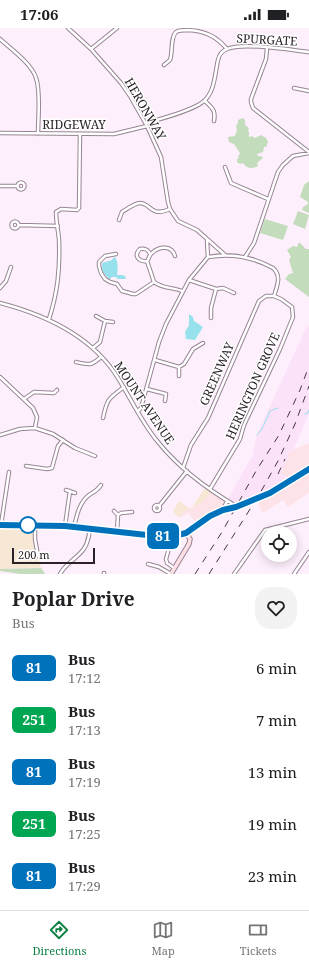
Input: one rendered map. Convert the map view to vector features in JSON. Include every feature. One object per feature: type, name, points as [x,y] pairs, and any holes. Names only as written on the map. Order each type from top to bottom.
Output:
[{"type":"main road","points":[[0,525],[65,526],[169,536],[186,533],[210,516],[270,493],[309,469]]},
{"type":"street","name":"HERONWAY","points":[[68,28],[91,49],[121,83],[130,96],[161,157],[170,209]]},
{"type":"street","points":[[91,49],[117,28]]},
{"type":"street","points":[[164,65],[170,60],[176,32],[196,31],[208,33],[219,40],[227,49]]},
{"type":"street","points":[[0,40],[28,65],[37,79],[39,92],[38,134]]},
{"type":"street","name":"SPURGATE","points":[[205,101],[211,91],[220,54],[227,49],[244,46],[309,52]]},
{"type":"street","points":[[267,48],[266,59],[251,99],[253,108],[309,152]]},
{"type":"street","points":[[294,88],[309,91]]},
{"type":"street","points":[[146,125],[191,108],[205,101],[215,114],[214,121]]},
{"type":"street","name":"RIDGEWAY","points":[[0,133],[114,134],[146,125]]},
{"type":"street","points":[[49,319],[58,285],[58,226],[56,214],[57,211],[77,210],[79,208],[80,134]]},
{"type":"street","points":[[244,257],[254,243],[278,172],[293,156],[309,152]]},
{"type":"street","points":[[225,167],[231,183],[268,199]]},
{"type":"street","points":[[0,186],[17,186]]},
{"type":"street","points":[[119,220],[122,212],[138,203],[142,203],[150,209],[158,212],[170,209],[178,220],[193,228],[225,255]]},
{"type":"street","points":[[18,225],[58,226]]},
{"type":"street","points":[[138,411],[141,408],[166,324],[182,291],[208,257],[207,240]]},
{"type":"street","points":[[175,256],[174,251],[167,248],[158,249],[150,254],[147,261],[154,282],[162,287],[182,291]]},
{"type":"street","points":[[147,261],[138,259],[137,253],[140,249],[144,249],[148,250],[150,254]]},
{"type":"street","points":[[248,253],[251,258]]},
{"type":"street","points":[[116,254],[102,257],[99,262],[99,270],[105,279],[117,284],[120,289],[125,292],[133,294],[136,294],[154,282]]},
{"type":"street","points":[[208,257],[225,255],[251,258],[270,266],[276,270],[278,277],[274,296]]},
{"type":"street","points":[[0,288],[6,281],[11,267]]},
{"type":"street","points":[[189,280],[216,290],[223,288],[234,293]]},
{"type":"street","points":[[211,318],[211,308],[216,290]]},
{"type":"street","name":"GREENWAY","points":[[183,468],[191,445],[208,418],[259,301],[266,296],[274,296]]},
{"type":"street","name":"HERINGTON GROVE","points":[[210,489],[240,440],[244,425],[280,349],[293,317],[292,306],[274,296]]},
{"type":"street","name":"MOUNT AVENUE","points":[[0,302],[49,319],[93,348],[112,369],[158,442],[168,454],[183,468],[236,507]]},
{"type":"street","points":[[96,316],[105,321],[114,322]]},
{"type":"street","points":[[93,348],[100,342],[105,321]]},
{"type":"street","points":[[155,360],[179,367],[184,364],[193,349],[203,343]]},
{"type":"street","points":[[76,362],[89,365],[102,357]]},
{"type":"street","points":[[179,367],[179,376]]},
{"type":"street","points":[[0,377],[36,412],[37,417],[35,428]]},
{"type":"street","points":[[103,418],[107,401],[124,387]]},
{"type":"street","points":[[146,389],[166,394],[165,401]]},
{"type":"street","points":[[24,400],[34,392],[54,393],[57,390]]},
{"type":"street","points":[[0,435],[20,429],[35,428],[48,432],[75,448],[95,456]]},
{"type":"street","points":[[26,466],[47,470],[52,468],[58,446],[63,440]]},
{"type":"street","points":[[159,506],[187,471]]},
{"type":"street","points":[[0,525],[9,472]]},
{"type":"street","points":[[74,527],[82,503],[101,486]]},
{"type":"street","points":[[65,526],[68,490],[74,493]]},
{"type":"street","points":[[223,510],[227,501]]},
{"type":"street","points":[[114,511],[118,515],[117,532]]},
{"type":"street","points":[[118,515],[121,513],[132,512]]},
{"type":"street","points":[[234,574],[265,530],[309,519]]},
{"type":"street","points":[[35,525],[34,536],[38,556]]},
{"type":"street","points":[[60,574],[63,568],[84,550],[88,541],[90,528]]},
{"type":"street","points":[[148,564],[159,567],[171,574],[190,544],[190,539],[186,533]]},
{"type":"street","points":[[37,550],[41,549]]},
{"type":"street","points":[[168,552],[166,558],[167,563],[174,568]]},
{"type":"street","points":[[294,574],[309,552]]},
{"type":"shaded area","points":[[309,325],[309,414],[293,451],[290,452],[280,474],[286,476],[287,479],[262,494],[236,503],[228,498],[253,455],[256,436],[306,328]]},
{"type":"shaded area","points":[[309,443],[309,493],[288,507],[283,500],[263,513],[259,506],[259,498],[289,481],[286,476],[280,474],[290,451]]},
{"type":"shaded area","points":[[205,488],[211,492],[203,502],[183,512],[179,518],[173,511],[179,501],[189,508],[192,507]]},
{"type":"shaded area","points":[[211,492],[224,502],[221,508],[206,514],[195,522],[188,513],[179,518],[183,512],[203,502]]},
{"type":"shaded area","points":[[0,527],[35,527],[37,550],[41,568],[0,569]]},
{"type":"green space","points":[[243,118],[245,120],[245,125],[249,128],[249,137],[252,136],[255,138],[261,135],[266,138],[268,142],[266,147],[264,147],[263,152],[257,154],[263,158],[257,163],[258,166],[254,168],[250,168],[243,163],[240,164],[237,162],[240,153],[234,144],[229,142],[228,137],[235,136],[238,120]]},
{"type":"green space","points":[[309,181],[309,213],[302,210],[308,202],[300,197],[304,185]]},
{"type":"green space","points":[[298,211],[309,215],[305,229],[293,224]]},
{"type":"green space","points":[[265,219],[288,226],[283,240],[260,233]]},
{"type":"green space","points":[[299,242],[306,249],[309,249],[309,297],[285,279],[289,274],[293,273],[289,260],[291,257],[287,250],[293,246],[297,247]]},
{"type":"green space","points":[[41,568],[45,573],[44,574],[21,574],[0,571],[0,569]]},
{"type":"water","points":[[115,257],[118,265],[117,275],[125,276],[126,279],[112,277],[110,279],[103,272],[102,263],[112,260]]},
{"type":"water","points":[[189,314],[193,317],[194,321],[203,327],[195,340],[186,339],[185,332],[189,325]]},
{"type":"waterway","points":[[257,435],[262,429],[270,411],[278,408]]},
{"type":"waterway","points":[[305,414],[308,413],[309,410]]},
{"type":"railway","points":[[195,574],[222,532],[256,471],[279,435],[300,390],[309,366]]},
{"type":"railway","points":[[209,574],[259,495],[278,461],[295,424],[309,386]]},
{"type":"railway","points":[[278,474],[285,459]]},
{"type":"bus line","name":"81","points":[[0,525],[65,526],[156,536],[184,534],[210,516],[270,493],[309,469]]}]
